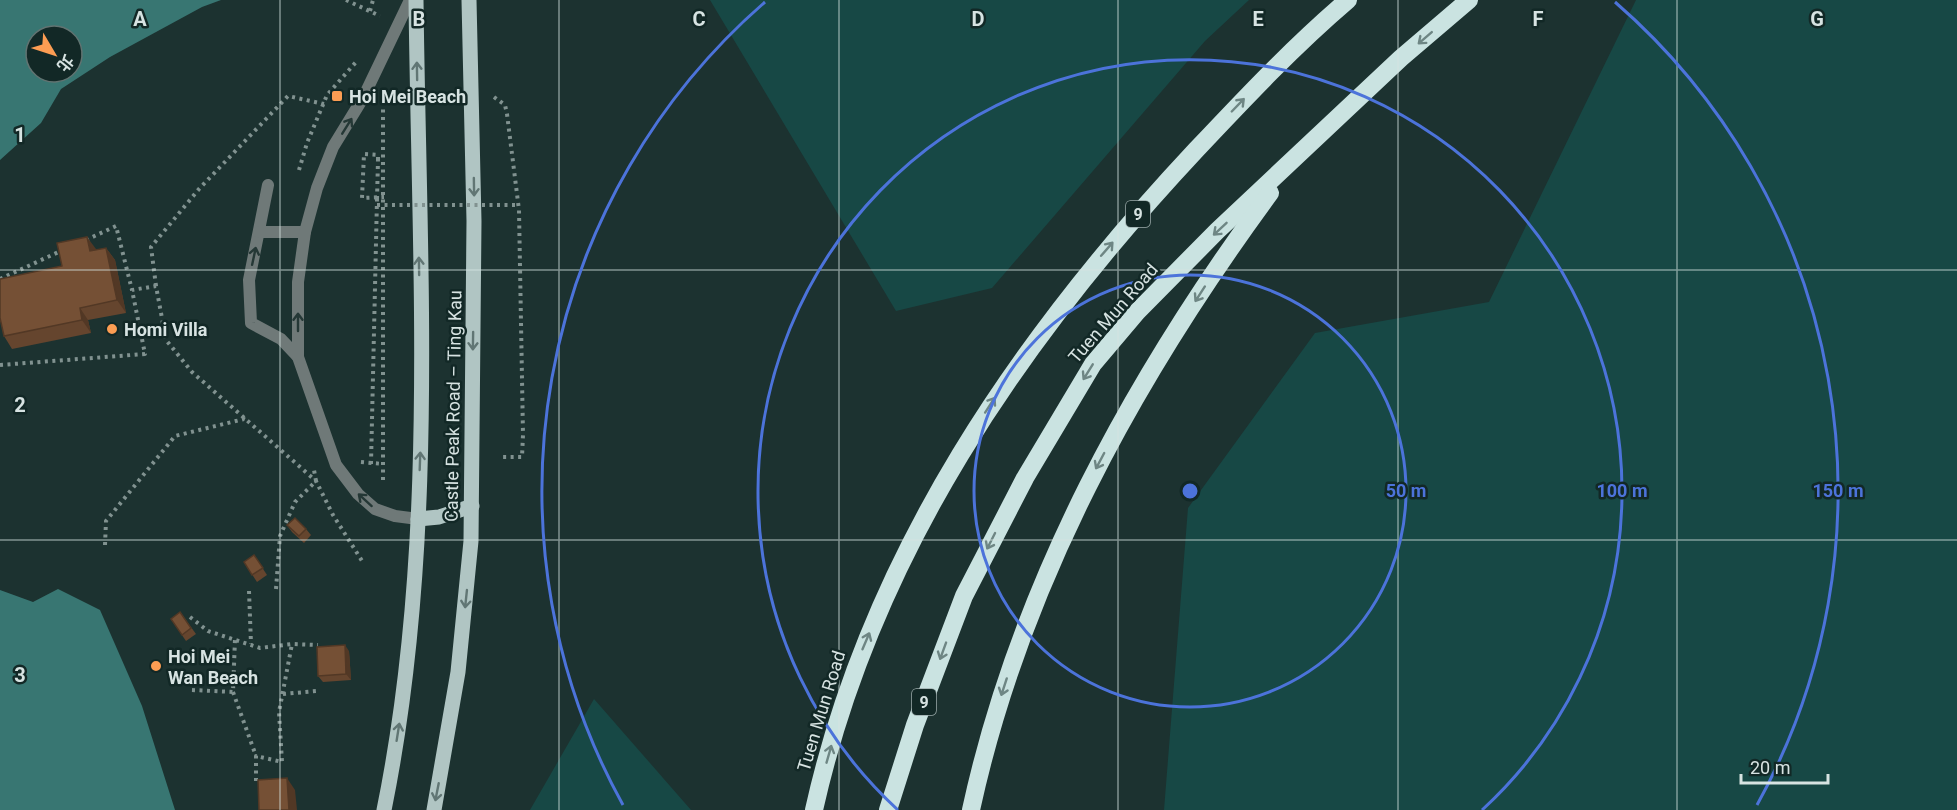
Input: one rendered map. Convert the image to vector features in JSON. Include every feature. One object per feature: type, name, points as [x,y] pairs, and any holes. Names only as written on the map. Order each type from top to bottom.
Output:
[{"type":"highway","name":"Tuen Mun Road","points":[[814,810],[846,696],[879,611],[930,505],[998,393],[1088,271],[1162,186],[1240,104],[1348,0]]},
{"type":"highway","name":"Tuen Mun Road","points":[[888,810],[915,725],[964,596],[1025,478],[1093,364],[1137,312],[1217,231],[1401,58],[1470,0]]},
{"type":"highway","points":[[971,810],[991,732],[1023,631],[1094,472],[1174,334],[1232,246],[1294,161]]},
{"type":"main road","name":"Castle Peak Road – Ting Kau","points":[[384,810],[407,662],[418,519],[420,383],[416,0]]},
{"type":"main road","name":"Castle Peak Road – Ting Kau","points":[[434,810],[458,672],[470,558],[474,221],[469,0]]},
{"type":"main road","points":[[418,519],[433,518],[472,506]]},
{"type":"street","name":"Castle Peak Road – Ting Kau","points":[[410,0],[363,98],[333,147],[317,188],[305,232],[298,282],[298,357],[336,465],[358,494],[375,508],[395,516],[418,519]]},
{"type":"street","points":[[268,185],[249,280],[251,323],[281,339],[298,357]]},
{"type":"street","points":[[259,232],[305,232]]},
{"type":"path","points":[[346,0],[383,17]]},
{"type":"path","points":[[370,11],[373,0]]},
{"type":"path","points":[[324,104],[288,96],[198,189],[152,247],[156,286],[166,340],[192,372],[316,481],[333,515],[364,564]]},
{"type":"path","points":[[494,97],[505,105],[518,205],[522,457],[502,457]]},
{"type":"path","points":[[383,480],[384,101]]},
{"type":"path","points":[[371,464],[372,451],[377,205],[378,155],[364,154],[362,198],[384,197]]},
{"type":"path","points":[[377,205],[518,205]]},
{"type":"path","points":[[0,365],[144,354],[132,290],[116,226],[84,241]]},
{"type":"path","points":[[0,279],[74,246]]},
{"type":"path","points":[[132,290],[156,286]]},
{"type":"path","points":[[105,545],[106,521],[175,436],[244,419],[252,423]]},
{"type":"path","points":[[361,462],[383,464]]},
{"type":"path","points":[[276,589],[280,536],[295,502],[316,481]]},
{"type":"path","points":[[249,591],[251,644]]},
{"type":"path","points":[[190,617],[208,631],[260,648],[292,644],[318,645]]},
{"type":"path","points":[[235,639],[233,692],[256,756],[256,781]]},
{"type":"path","points":[[256,756],[282,762],[279,712],[292,644]]},
{"type":"path","points":[[192,690],[233,692]]},
{"type":"path","points":[[283,694],[317,691]]},
{"type":"shaded area","points":[[0,0],[221,0],[202,7],[110,57],[84,74],[84,24],[24,24],[24,84],[69,84],[61,89],[41,123],[0,160]]},
{"type":"shaded area","points":[[710,0],[1249,0],[1205,41],[992,288],[896,311]]},
{"type":"shaded area","points":[[1636,0],[1957,0],[1957,810],[1164,810],[1188,508],[1315,333],[1489,302]]},
{"type":"shaded area","points":[[58,589],[100,610],[142,706],[175,810],[0,810],[0,590],[33,602]]},
{"type":"shaded area","points":[[594,699],[691,810],[530,810]]},
{"type":"building","name":"Homi Villa","points":[[87,237],[90,251],[106,248],[117,300],[80,308],[82,320],[4,336],[0,318],[0,279],[62,266],[57,243]]},
{"type":"building","points":[[295,518],[306,529],[299,536],[287,525]]},
{"type":"building","points":[[254,555],[263,568],[252,575],[244,562]]},
{"type":"building","points":[[180,612],[191,628],[182,635],[171,619]]},
{"type":"building","points":[[345,645],[346,674],[318,676],[317,647]]},
{"type":"building","points":[[287,778],[289,810],[259,810],[258,780]]},
{"type":"place","name":"Hoi Mei Beach","points":[[337,96]]},
{"type":"place","name":"Homi Villa","points":[[112,329]]},
{"type":"place","name":"Hoi Mei Wan Beach","points":[[156,666]]}]
